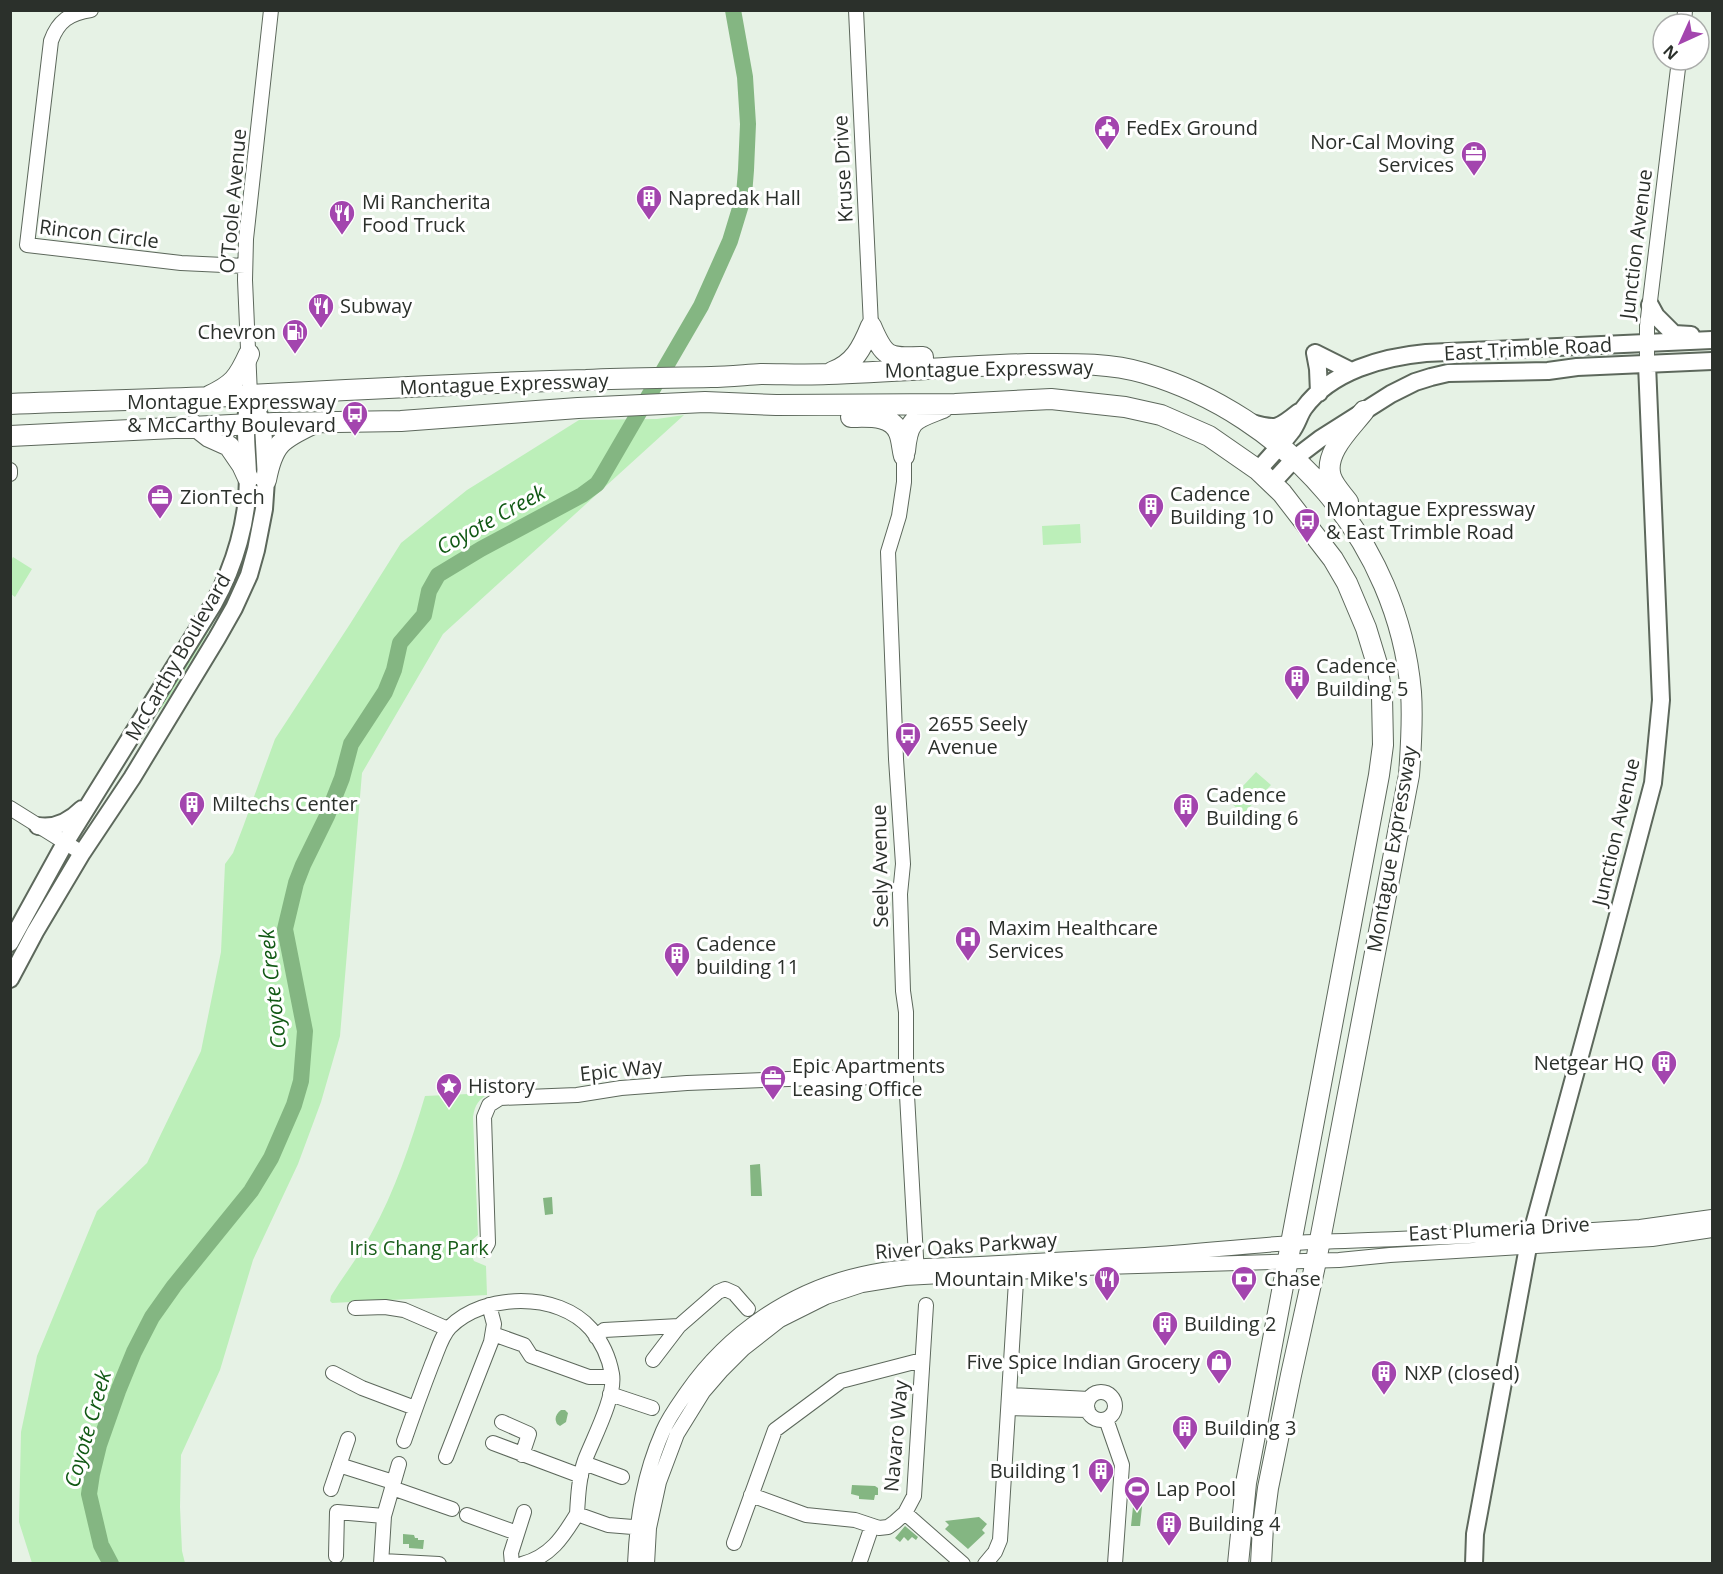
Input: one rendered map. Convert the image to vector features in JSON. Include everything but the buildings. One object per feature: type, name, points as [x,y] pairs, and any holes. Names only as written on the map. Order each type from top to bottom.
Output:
[{"type":"highway","points":[[871,326],[879,345],[886,353],[898,357],[948,356],[991,365]]},
{"type":"highway","points":[[826,374],[852,361],[871,326]]},
{"type":"highway","points":[[206,397],[226,388],[233,381],[240,373],[249,354]]},
{"type":"highway","name":"Montague Expressway","points":[[13,404],[586,380],[826,374],[991,365],[1081,363],[1140,372],[1197,393],[1251,423],[1280,444],[1308,471],[1352,524],[1366,547],[1393,606],[1407,662],[1411,694],[1412,741],[1409,775],[1317,1252],[1268,1488],[1261,1563]]},
{"type":"highway","name":"Montague Expressway","points":[[10,436],[318,421],[401,421],[696,402],[776,405],[955,404],[1051,399],[1125,407],[1161,415],[1209,435],[1265,477],[1282,493],[1311,530],[1333,559],[1347,583],[1366,628],[1377,664],[1382,696],[1383,745],[1246,1483],[1238,1563]]},
{"type":"highway","points":[[904,456],[906,439],[913,422],[920,416],[955,404]]},
{"type":"highway","points":[[776,405],[800,412],[829,416],[874,417],[887,420],[898,431],[904,456]]},
{"type":"highway","points":[[1364,411],[1341,440],[1331,457],[1330,464],[1331,477],[1363,522],[1366,547]]},
{"type":"highway","points":[[195,426],[209,437],[229,446],[242,465],[257,479],[280,443],[318,421]]},
{"type":"main road","points":[[1650,305],[1656,316],[1674,333],[1713,338]]},
{"type":"main road","name":"East Trimble Road","points":[[1251,423],[1269,428],[1282,426],[1319,393],[1351,371],[1403,355],[1647,344],[1713,338]]},
{"type":"main road","points":[[1319,393],[1315,353],[1351,371]]},
{"type":"main road","name":"East Trimble Road","points":[[1265,477],[1390,394],[1415,382],[1448,373],[1713,361]]},
{"type":"main road","name":"Junction Avenue","points":[[1474,1563],[1475,1534],[1529,1241],[1653,783],[1661,700],[1647,364]]},
{"type":"main road","name":"McCarthy Boulevard","points":[[10,978],[82,853],[136,772],[234,608],[249,575],[264,510],[257,479],[250,395]]},
{"type":"main road","name":"East Trimble Road","points":[[1265,477],[1280,444],[1292,431],[1304,408]]},
{"type":"main road","name":"McCarthy Boulevard","points":[[10,943],[65,843],[217,599],[238,545],[246,508],[257,479]]},
{"type":"main road","points":[[38,826],[47,827],[60,824],[76,815],[92,800]]},
{"type":"street","name":"Rincon Circle","points":[[91,10],[63,19],[57,26],[51,41],[27,245],[182,263],[245,266]]},
{"type":"street","name":"O’Toole Avenue","points":[[250,395],[245,266],[271,10]]},
{"type":"street","name":"Kruse Drive","points":[[856,10],[871,326]]},
{"type":"street","name":"Junction Avenue","points":[[1647,364],[1650,305],[1678,72]]},
{"type":"street","name":"Seely Avenue","points":[[904,456],[904,482],[899,516],[888,552],[896,759],[903,864],[900,894],[903,991],[906,1012],[906,1077],[916,1272]]},
{"type":"street","points":[[10,808],[82,853]]},
{"type":"street","name":"Epic Way","points":[[484,1250],[488,1243],[484,1118],[489,1105],[500,1098],[577,1095],[621,1088],[687,1083],[906,1077]]},
{"type":"street","name":"East Plumeria Drive","points":[[1289,1252],[1390,1254],[1529,1241],[1652,1239],[1713,1217]]},
{"type":"street","name":"East Plumeria Drive","points":[[1688,1227],[1713,1230]]},
{"type":"street","name":"River Oaks Parkway","points":[[1017,1267],[1069,1263],[1078,1258],[1171,1253],[1289,1252]]},
{"type":"street","name":"River Oaks Parkway","points":[[635,1563],[643,1528],[677,1434],[703,1392],[743,1349],[780,1320],[826,1297],[862,1285],[916,1272],[1017,1267],[1104,1267],[1289,1252]]},
{"type":"street","points":[[1104,1267],[1108,1263],[1158,1259],[1171,1253]]},
{"type":"street","points":[[985,1563],[995,1552],[1000,1540],[1017,1267]]},
{"type":"street","points":[[653,1360],[679,1326],[718,1292],[725,1289],[734,1293],[748,1309]]},
{"type":"street","points":[[404,1441],[439,1347],[448,1329],[466,1315],[489,1305],[519,1300],[560,1308],[590,1328],[607,1354],[612,1377],[610,1394],[583,1469],[577,1514],[560,1540],[548,1552],[522,1563]]},
{"type":"street","points":[[446,1457],[493,1334],[494,1324],[489,1305]]},
{"type":"street","name":"Navaro Way","points":[[872,1526],[888,1527],[905,1513],[914,1496],[926,1305]]},
{"type":"street","points":[[355,1308],[385,1307],[404,1310],[448,1329]]},
{"type":"street","points":[[596,1336],[604,1330],[679,1326]]},
{"type":"street","points":[[493,1334],[524,1345],[531,1356],[579,1374],[589,1377],[612,1377]]},
{"type":"street","points":[[734,1544],[775,1430],[841,1381],[922,1360]]},
{"type":"street","points":[[333,1373],[362,1389],[415,1408]]},
{"type":"street","points":[[1094,1393],[1107,1393],[1113,1398],[1113,1414],[1106,1419],[1095,1418],[1088,1404],[1094,1393]]},
{"type":"street","points":[[610,1394],[652,1408]]},
{"type":"street","points":[[1009,1401],[1088,1404]]},
{"type":"street","points":[[1106,1419],[1122,1465],[1115,1563]]},
{"type":"street","points":[[502,1422],[529,1434],[522,1455]]},
{"type":"street","points":[[330,1489],[348,1439]]},
{"type":"street","points":[[493,1443],[537,1459],[622,1477]]},
{"type":"street","points":[[399,1464],[384,1516],[382,1562],[439,1563]]},
{"type":"street","points":[[339,1465],[452,1509]]},
{"type":"street","points":[[751,1494],[806,1515],[821,1518],[838,1517],[872,1526],[859,1563]]},
{"type":"street","points":[[336,1556],[337,1512],[384,1516]]},
{"type":"street","points":[[512,1563],[511,1553],[524,1512]]},
{"type":"street","points":[[905,1513],[963,1563]]},
{"type":"street","points":[[577,1514],[608,1525],[643,1528]]},
{"type":"street","points":[[467,1515],[517,1533]]},
{"type":"street","name":"River Oaks Parkway","points":[[643,1528],[647,1563]]},
{"type":"green space","points":[[684,415],[443,634],[362,773],[340,1036],[321,1102],[298,1164],[253,1260],[220,1370],[181,1455],[180,1507],[182,1551],[185,1563],[32,1563],[19,1522],[21,1432],[37,1356],[97,1211],[147,1163],[201,1051],[221,952],[225,864],[233,853],[275,739],[401,543],[467,490],[579,420],[657,419]]},
{"type":"green space","points":[[1080,524],[1081,543],[1043,545],[1042,526]]},
{"type":"green space","points":[[250,529],[239,568],[224,603],[196,654],[157,714],[182,670]]},
{"type":"green space","points":[[13,557],[32,569],[15,597],[11,594]]},
{"type":"green space","points":[[1256,772],[1271,785],[1243,814],[1229,801]]},
{"type":"green space","name":"Iris Chang Park","points":[[490,1093],[478,1102],[473,1117],[478,1235],[472,1240],[469,1250],[474,1261],[486,1266],[487,1295],[332,1303],[331,1296],[366,1242],[388,1201],[425,1096]]},
{"type":"shaded area","points":[[760,1164],[762,1196],[751,1196],[750,1165]]},
{"type":"shaded area","points":[[552,1197],[553,1214],[545,1215],[543,1198]]},
{"type":"shaded area","points":[[561,1410],[568,1413],[566,1422],[560,1426],[556,1418]]},
{"type":"shaded area","points":[[852,1485],[875,1486],[878,1488],[878,1495],[875,1495],[874,1500],[859,1499],[859,1496],[851,1494]]},
{"type":"shaded area","name":"Lap Pool","points":[[1134,1497],[1143,1497],[1140,1526],[1131,1526]]},
{"type":"shaded area","points":[[979,1517],[987,1524],[982,1530],[985,1533],[968,1549],[945,1529],[949,1525],[945,1521]]},
{"type":"shaded area","points":[[905,1526],[918,1537],[916,1540],[912,1537],[908,1541],[904,1537],[900,1542],[895,1538]]},
{"type":"shaded area","points":[[403,1534],[414,1535],[418,1540],[424,1540],[423,1549],[409,1548],[409,1544],[403,1544]]},
{"type":"waterway","name":"Coyote Creek","points":[[111,1564],[101,1545],[89,1494],[99,1445],[118,1391],[152,1317],[174,1286],[251,1191],[271,1158],[294,1105],[301,1081],[305,1031],[285,929],[296,883],[327,816],[342,778],[351,744],[385,692],[394,670],[400,643],[424,615],[429,591],[438,575],[481,549],[582,495],[597,484],[701,306],[730,241],[744,195],[748,124],[745,77],[733,10]]},
{"type":"place","name":"FedEx Ground","points":[[1107,151]]},
{"type":"place","name":"Nor-Cal Moving Services","points":[[1474,177]]},
{"type":"place","name":"Napredak Hall","points":[[649,221]]},
{"type":"place","name":"Mi Rancherita Food Truck","points":[[342,236]]},
{"type":"place","name":"Subway","points":[[321,329]]},
{"type":"place","name":"Chevron","points":[[295,355]]},
{"type":"place","name":"Montague Expressway & McCarthy Boulevard","points":[[355,437]]},
{"type":"place","name":"ZionTech","points":[[160,520]]},
{"type":"place","name":"Cadence Building 10","points":[[1151,529]]},
{"type":"place","name":"Montague Expressway & East Trimble Road","points":[[1307,544]]},
{"type":"place","name":"Cadence Building 5","points":[[1297,701]]},
{"type":"place","name":"2655 Seely Avenue","points":[[908,758]]},
{"type":"place","name":"Miltechs Center","points":[[192,827]]},
{"type":"place","name":"Cadence Building 6","points":[[1186,829]]},
{"type":"place","name":"Maxim Healthcare Services","points":[[968,962]]},
{"type":"place","name":"Cadence building 11","points":[[677,978]]},
{"type":"place","name":"Netgear HQ","points":[[1664,1086]]},
{"type":"place","name":"Epic Apartments Leasing Office","points":[[773,1101]]},
{"type":"place","name":"History","points":[[449,1109]]},
{"type":"place","name":"Mountain Mike's","points":[[1107,1302]]},
{"type":"place","name":"Chase","points":[[1244,1302]]},
{"type":"place","name":"Building 2","points":[[1165,1347]]},
{"type":"place","name":"Five Spice Indian Grocery","points":[[1219,1385]]},
{"type":"place","name":"NXP (closed)","points":[[1384,1396]]},
{"type":"place","name":"Building 3","points":[[1185,1451]]},
{"type":"place","name":"Building 1","points":[[1101,1494]]},
{"type":"place","name":"Lap Pool","points":[[1137,1512]]},
{"type":"place","name":"Building 4","points":[[1169,1547]]}]
